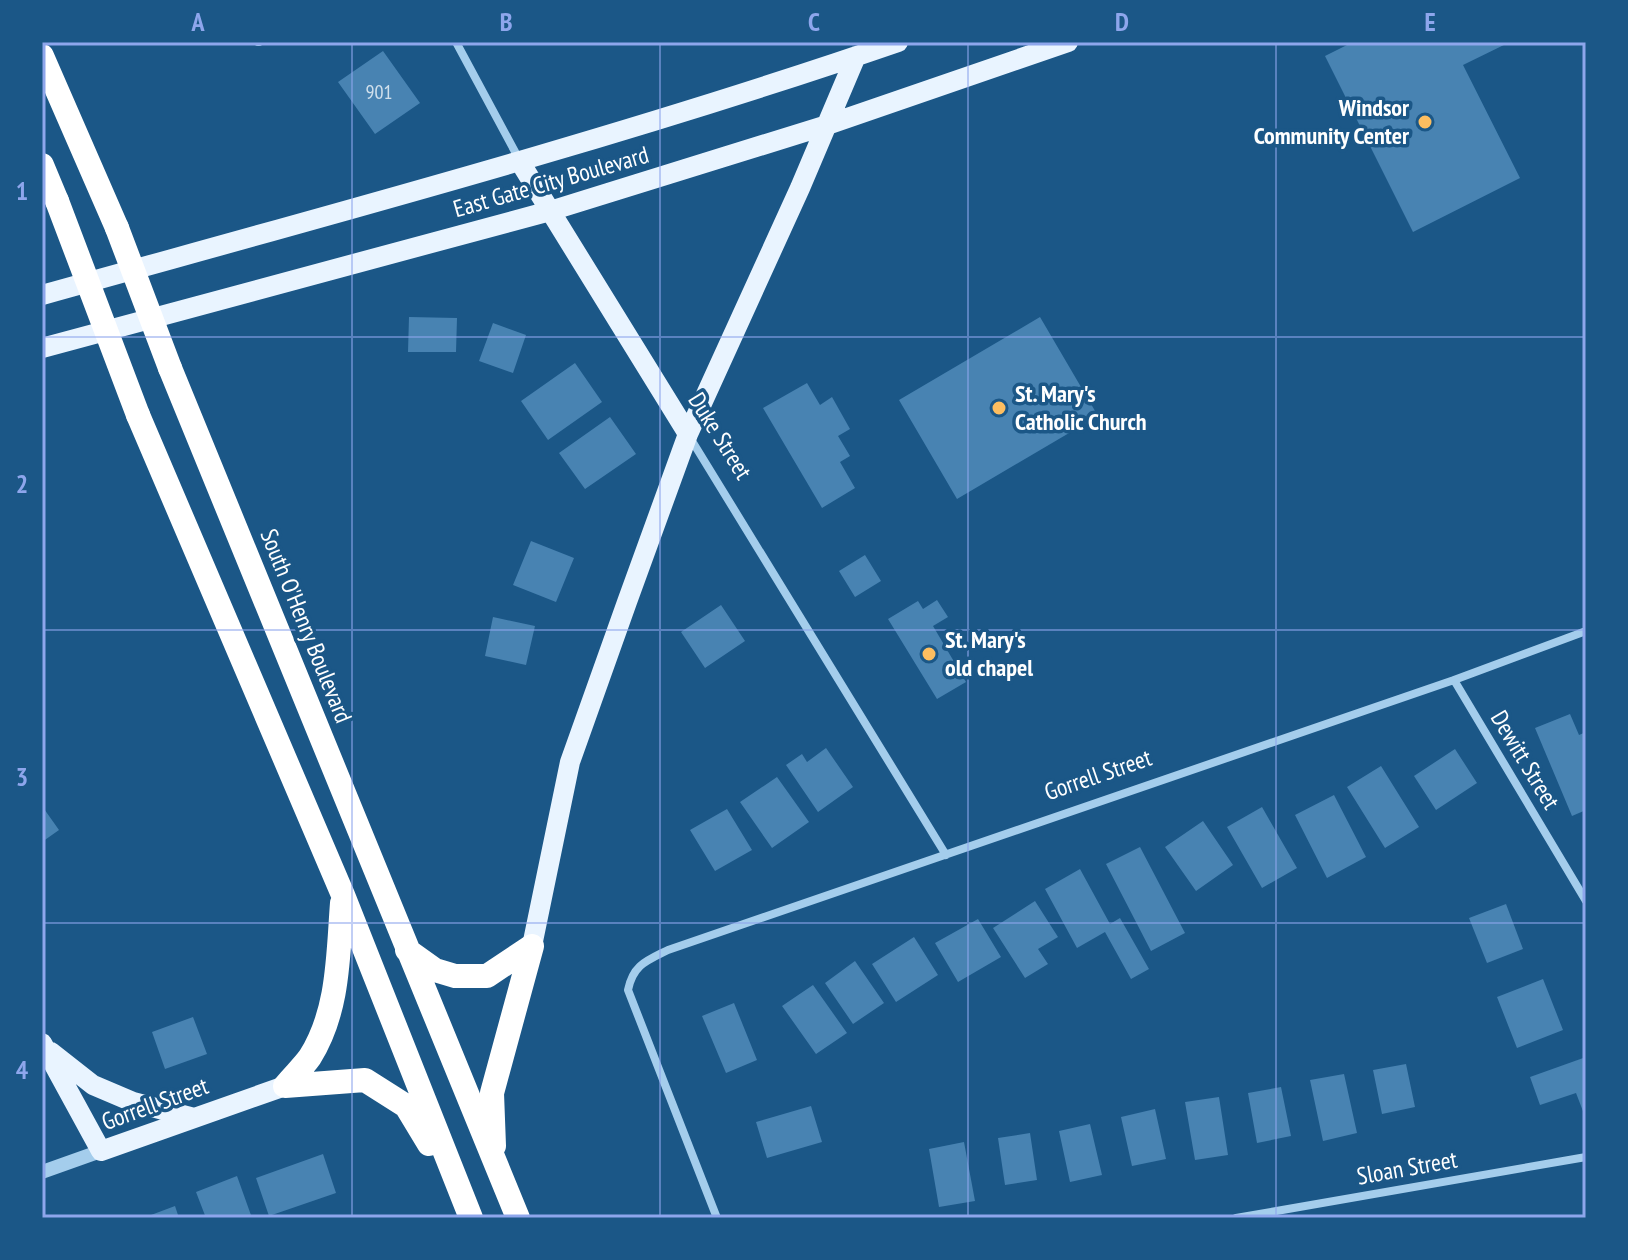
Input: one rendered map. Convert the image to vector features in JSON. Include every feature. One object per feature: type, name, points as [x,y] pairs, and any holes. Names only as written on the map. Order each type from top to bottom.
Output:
[{"type":"highway","name":"South O'Henry Boulevard","points":[[42,56],[117,228],[170,368],[518,1218]]},
{"type":"highway","points":[[42,165],[138,415],[343,895],[468,1210]]},
{"type":"highway","points":[[285,1086],[309,1058],[325,1028],[336,985],[343,895]]},
{"type":"highway","points":[[407,950],[435,970],[455,976],[487,976],[532,946]]},
{"type":"highway","points":[[495,1165],[492,1093],[532,946]]},
{"type":"highway","points":[[285,1086],[365,1080],[406,1106],[468,1210]]},
{"type":"main road","name":"East Gate City Boulevard","points":[[42,295],[520,162],[898,42]]},
{"type":"main road","name":"East Gate City Boulevard","points":[[42,348],[550,211],[827,125],[1068,42]]},
{"type":"main road","points":[[532,946],[570,762],[688,434],[856,56]]},
{"type":"main road","name":"Duke Street","points":[[520,162],[688,434]]},
{"type":"main road","points":[[43,1044],[93,1085],[133,1102],[194,1118]]},
{"type":"main road","points":[[43,1044],[101,1151]]},
{"type":"main road","name":"Gorrell Street","points":[[101,1151],[285,1086]]},
{"type":"street","name":"Duke Street","points":[[456,42],[520,162]]},
{"type":"street","name":"Duke Street","points":[[688,434],[946,855]]},
{"type":"street","name":"Gorrell Street","points":[[717,1218],[628,990],[631,975],[646,961],[668,950],[1454,680],[1586,631]]},
{"type":"street","name":"Dewitt Street","points":[[1454,680],[1586,901]]},
{"type":"street","name":"Gorrell Street","points":[[42,1172],[101,1151]]},
{"type":"street","name":"Sloan Street","points":[[1236,1218],[1586,1157]]},
{"type":"building","name":"Windsor Community Center","points":[[1353,42],[1510,42],[1463,65],[1520,178],[1413,232],[1325,56]]},
{"type":"building","points":[[383,51],[420,103],[375,134],[338,82]]},
{"type":"building","points":[[409,317],[457,318],[456,352],[408,352]]},
{"type":"building","name":"St. Mary's Catholic Church","points":[[1040,317],[1098,416],[957,499],[899,400]]},
{"type":"building","points":[[493,323],[526,335],[513,373],[479,361]]},
{"type":"building","points":[[575,363],[602,402],[548,440],[521,401]]},
{"type":"building","points":[[807,383],[820,405],[832,397],[850,429],[838,436],[850,456],[840,462],[855,488],[822,508],[763,408]]},
{"type":"building","points":[[610,417],[636,454],[585,489],[559,453]]},
{"type":"building","points":[[531,541],[574,558],[556,602],[513,585]]},
{"type":"building","points":[[865,555],[881,581],[855,597],[839,571]]},
{"type":"building","name":"St. Mary's old chapel","points":[[937,600],[948,617],[933,626],[966,682],[937,699],[888,619],[918,601],[923,609]]},
{"type":"building","points":[[721,605],[745,641],[705,668],[681,632]]},
{"type":"building","points":[[493,617],[535,626],[526,665],[485,656]]},
{"type":"building","points":[[1570,714],[1579,735],[1586,732],[1586,810],[1572,816],[1535,728]]},
{"type":"building","points":[[826,748],[853,787],[818,812],[786,765],[802,754],[807,762]]},
{"type":"building","points":[[1455,749],[1477,783],[1436,810],[1414,776]]},
{"type":"building","points":[[1381,766],[1419,827],[1385,848],[1347,787]]},
{"type":"building","points":[[777,777],[809,822],[772,848],[740,802]]},
{"type":"building","points":[[1334,795],[1366,857],[1327,878],[1295,815]]},
{"type":"building","points":[[42,806],[59,830],[42,842]]},
{"type":"building","points":[[1262,807],[1297,868],[1262,888],[1227,827]]},
{"type":"building","points":[[727,809],[752,850],[715,871],[690,830]]},
{"type":"building","points":[[1203,821],[1233,865],[1196,891],[1165,847]]},
{"type":"building","points":[[1140,847],[1185,933],[1151,951],[1106,864]]},
{"type":"building","points":[[1080,869],[1110,924],[1120,918],[1149,969],[1131,979],[1105,932],[1077,948],[1045,889]]},
{"type":"building","points":[[1035,901],[1058,937],[1038,949],[1048,964],[1025,978],[993,928]]},
{"type":"building","points":[[1506,904],[1523,949],[1487,963],[1469,918]]},
{"type":"building","points":[[978,919],[1001,957],[958,982],[935,943]]},
{"type":"building","points":[[914,937],[938,975],[896,1002],[872,964]]},
{"type":"building","points":[[855,961],[884,1003],[853,1024],[825,983]]},
{"type":"building","points":[[1543,979],[1563,1030],[1517,1048],[1497,997]]},
{"type":"building","points":[[813,985],[847,1033],[816,1054],[782,1006]]},
{"type":"building","points":[[734,1003],[757,1060],[726,1073],[702,1016]]},
{"type":"building","points":[[193,1017],[207,1054],[165,1069],[152,1032]]},
{"type":"building","points":[[1586,1057],[1586,1119],[1576,1093],[1540,1105],[1530,1077]]},
{"type":"building","points":[[1406,1064],[1415,1107],[1382,1114],[1373,1070]]},
{"type":"building","points":[[1344,1074],[1357,1133],[1323,1141],[1310,1080]]},
{"type":"building","points":[[1281,1087],[1291,1136],[1257,1143],[1248,1093]]},
{"type":"building","points":[[1219,1097],[1228,1155],[1195,1160],[1185,1102]]},
{"type":"building","points":[[811,1106],[822,1142],[767,1158],[756,1122]]},
{"type":"building","points":[[1155,1109],[1166,1159],[1132,1166],[1121,1117]]},
{"type":"building","points":[[1090,1124],[1102,1175],[1070,1182],[1059,1131]]},
{"type":"building","points":[[1030,1133],[1037,1180],[1005,1185],[998,1138]]},
{"type":"building","points":[[964,1142],[975,1201],[939,1207],[929,1149]]},
{"type":"building","points":[[323,1154],[336,1193],[269,1216],[256,1178]]},
{"type":"building","points":[[237,1176],[252,1218],[206,1218],[196,1192]]},
{"type":"building","points":[[175,1206],[179,1218],[143,1218]]},
{"type":"place","name":"Windsor Community Center","points":[[1425,122]]},
{"type":"place","name":"St. Mary's Catholic Church","points":[[999,408]]},
{"type":"place","name":"St. Mary's old chapel","points":[[929,654]]}]
